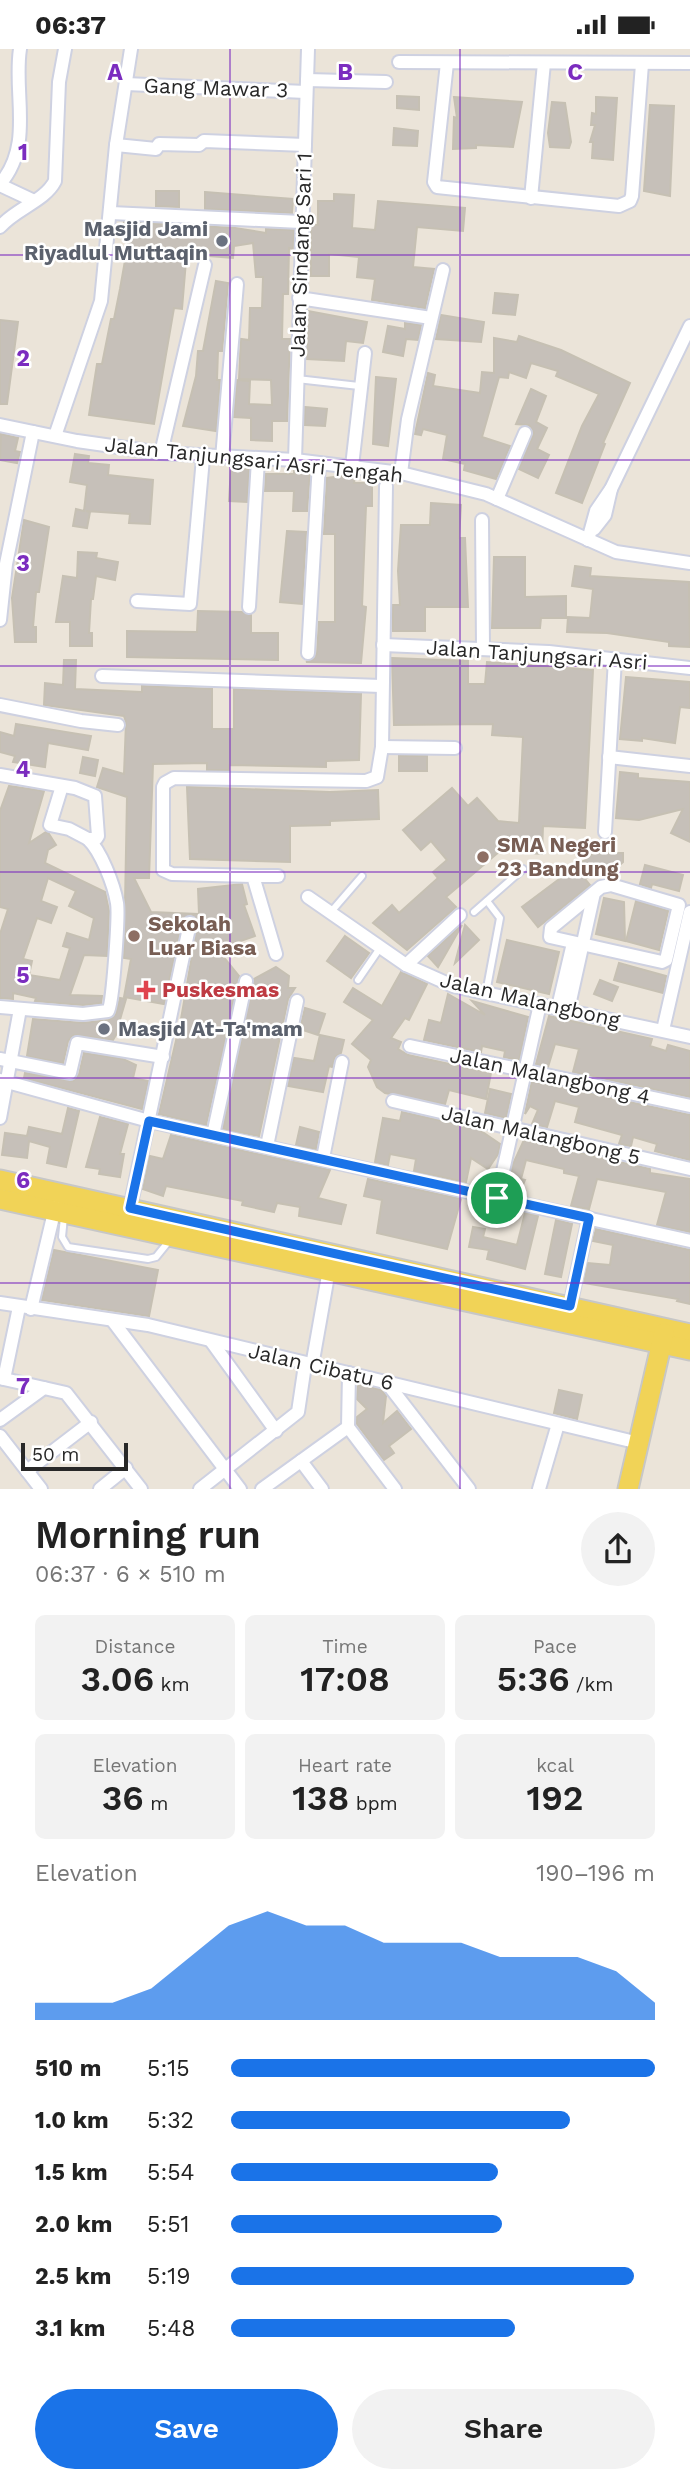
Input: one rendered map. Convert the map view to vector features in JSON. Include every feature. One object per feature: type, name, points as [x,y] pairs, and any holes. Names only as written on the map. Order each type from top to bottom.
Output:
[{"type":"main road","points":[[0,1180],[59,1205],[172,1236],[329,1269],[495,1297],[570,1306],[663,1336],[690,1350]]},
{"type":"main road","points":[[0,1199],[130,1208],[663,1336],[690,1334]]},
{"type":"main road","points":[[628,1489],[663,1336]]},
{"type":"street","points":[[20,49],[20,134],[12,166],[0,184],[32,201]]},
{"type":"street","points":[[0,227],[46,193],[55,181],[59,82],[65,49]]},
{"type":"street","points":[[55,436],[101,301],[116,145],[131,49]]},
{"type":"street","name":"Jalan Sindang Sari 1","points":[[295,460],[308,49]]},
{"type":"street","points":[[399,62],[690,63]]},
{"type":"street","points":[[447,63],[435,182],[437,187],[618,206],[630,201],[642,64]]},
{"type":"street","points":[[531,198],[544,63]]},
{"type":"street","name":"Gang Mawar 3","points":[[127,84],[307,86],[386,82]]},
{"type":"street","points":[[116,145],[156,149],[159,144],[199,145],[204,141],[305,145]]},
{"type":"street","points":[[111,213],[301,222]]},
{"type":"street","points":[[161,453],[205,265]]},
{"type":"street","points":[[401,470],[408,419],[443,270]]},
{"type":"street","points":[[222,458],[237,285]]},
{"type":"street","points":[[299,298],[431,318]]},
{"type":"street","points":[[589,536],[596,511],[611,489],[690,326]]},
{"type":"street","points":[[352,466],[359,386],[365,353]]},
{"type":"street","name":"Jalan Tanjungsari Asri Tengah","points":[[0,425],[203,458],[295,460],[401,470],[497,499],[589,536],[616,552],[690,563]]},
{"type":"street","points":[[0,620],[33,432]]},
{"type":"street","points":[[497,499],[524,433]]},
{"type":"street","points":[[137,601],[190,604],[203,458]]},
{"type":"street","points":[[249,607],[258,460]]},
{"type":"street","points":[[308,653],[319,463]]},
{"type":"street","points":[[278,876],[172,874],[163,870],[160,860],[165,782],[174,778],[372,780],[379,771],[382,747],[386,486]]},
{"type":"street","points":[[482,520],[484,648]]},
{"type":"street","name":"Jalan Tanjungsari Asri","points":[[383,645],[484,648],[690,668]]},
{"type":"street","points":[[605,832],[615,659]]},
{"type":"street","points":[[102,676],[381,686]]},
{"type":"street","points":[[0,705],[80,721],[118,725]]},
{"type":"street","points":[[382,747],[455,748]]},
{"type":"street","points":[[609,757],[690,767]]},
{"type":"street","points":[[0,775],[88,792],[98,801],[98,835],[96,839],[88,839]]},
{"type":"street","points":[[0,1007],[102,1014],[111,1007],[117,901],[98,849],[88,839],[69,829],[50,825],[62,786]]},
{"type":"street","points":[[253,876],[276,954]]},
{"type":"street","points":[[611,885],[675,902],[680,910],[669,955],[662,963],[578,944],[554,939],[548,932],[594,893],[611,885]]},
{"type":"street","points":[[563,1009],[578,944],[594,893]]},
{"type":"street","name":"Jalan Malangbong","points":[[308,897],[406,965],[453,986],[690,1037]]},
{"type":"street","points":[[663,1030],[690,912]]},
{"type":"street","points":[[406,965],[460,915]]},
{"type":"street","points":[[130,1208],[190,923]]},
{"type":"street","points":[[213,1135],[246,981]]},
{"type":"street","points":[[267,1146],[297,1001]]},
{"type":"street","points":[[497,1198],[540,1004]]},
{"type":"street","points":[[0,1118],[1,1086],[20,1009]]},
{"type":"street","points":[[0,1059],[70,1073],[76,1043],[163,1057]]},
{"type":"street","name":"Jalan Malangbong 4","points":[[410,1046],[690,1106]]},
{"type":"street","points":[[323,1158],[342,1062]]},
{"type":"street","points":[[1,1086],[690,1241]]},
{"type":"street","name":"Jalan Malangbong 5","points":[[393,1101],[690,1169]]},
{"type":"street","points":[[59,1205],[2,1378],[66,1393],[141,1489]]},
{"type":"street","points":[[570,1306],[589,1218]]},
{"type":"street","points":[[200,1489],[298,1412],[329,1269]]},
{"type":"street","name":"Jalan Cibatu 6","points":[[0,1303],[112,1320],[211,1341],[639,1443]]},
{"type":"street","points":[[112,1320],[240,1489]]},
{"type":"street","points":[[211,1341],[276,1431]]},
{"type":"street","points":[[349,1373],[348,1427],[395,1489]]},
{"type":"street","points":[[387,1383],[469,1489]]},
{"type":"street","points":[[0,1420],[44,1388]]},
{"type":"street","points":[[27,1472],[91,1422]]},
{"type":"street","points":[[539,1489],[558,1424]]},
{"type":"street","points":[[262,1489],[348,1427]]},
{"type":"street","points":[[0,1436],[41,1489]]},
{"type":"street","points":[[301,1461],[322,1489]]},
{"type":"street","points":[[100,1489],[125,1468]]},
{"type":"lane","points":[[297,379],[359,386]]},
{"type":"lane","points":[[474,912],[523,869]]},
{"type":"lane","points":[[330,913],[362,876]]},
{"type":"lane","points":[[486,993],[500,918],[488,901]]},
{"type":"lane","points":[[358,979],[380,948]]},
{"type":"lane","points":[[59,1205],[62,1237],[68,1247],[148,1259],[156,1257],[165,1249],[172,1236]]},
{"type":"building","points":[[397,96],[419,97],[419,110],[397,108]]},
{"type":"building","points":[[454,97],[522,102],[513,147],[476,145],[476,148],[453,149],[454,117],[457,118]]},
{"type":"building","points":[[596,97],[617,98],[613,160],[592,158],[593,142],[590,142],[595,125],[591,125],[592,113],[596,114]]},
{"type":"building","points":[[552,102],[565,103],[571,142],[569,148],[550,147],[548,133]]},
{"type":"building","points":[[650,105],[674,106],[670,196],[644,191]]},
{"type":"building","points":[[394,128],[418,131],[417,146],[393,145]]},
{"type":"building","points":[[156,191],[179,191],[179,207],[156,206]]},
{"type":"building","points":[[205,192],[293,199],[292,213],[205,209]]},
{"type":"building","points":[[334,194],[354,195],[352,228],[375,230],[378,201],[465,208],[463,231],[417,227],[413,267],[434,269],[425,308],[372,300],[375,279],[357,277],[359,257],[329,254],[329,276],[311,276],[311,225],[318,225],[318,201],[334,201]]},
{"type":"building","points":[[124,222],[235,228],[266,233],[266,229],[294,230],[293,249],[289,248],[288,294],[283,294],[282,339],[290,339],[287,421],[272,421],[272,441],[251,440],[251,418],[234,417],[237,380],[250,381],[249,404],[272,405],[271,380],[239,379],[241,339],[249,340],[250,308],[262,308],[263,277],[256,277],[253,243],[234,246],[233,258],[209,256],[209,249],[187,249],[182,309],[174,308],[154,424],[89,415],[97,364],[102,364],[120,289],[129,238],[121,237]]},
{"type":"building","points":[[216,281],[228,283],[222,351],[218,351],[217,380],[220,380],[216,431],[183,426],[196,376],[198,351],[203,351]]},
{"type":"building","points":[[495,293],[518,295],[515,315],[493,313]]},
{"type":"building","points":[[308,311],[367,322],[363,343],[346,341],[344,361],[307,359]]},
{"type":"building","points":[[441,315],[484,322],[481,342],[436,339]]},
{"type":"building","points":[[0,320],[18,322],[7,404],[0,404]]},
{"type":"building","points":[[405,323],[421,325],[418,340],[406,339],[403,356],[383,352],[388,326],[405,329]]},
{"type":"building","points":[[519,336],[561,350],[630,383],[603,443],[605,444],[582,503],[556,493],[582,426],[599,394],[556,376],[558,371],[531,363],[526,378],[509,372],[508,378],[499,377],[482,437],[510,446],[496,479],[464,470],[465,464],[443,459],[447,435],[423,429],[421,435],[415,434],[428,373],[435,375],[433,386],[480,393],[482,372],[494,373],[494,338],[517,342]]},
{"type":"building","points":[[376,377],[396,379],[388,446],[373,444]]},
{"type":"building","points":[[531,389],[546,396],[536,422],[547,428],[537,449],[549,455],[538,478],[519,469],[534,433],[529,425],[516,424]]},
{"type":"building","points":[[305,407],[327,409],[325,426],[305,425]]},
{"type":"building","points":[[1,434],[18,438],[15,451],[20,452],[17,463],[0,460]]},
{"type":"building","points":[[75,454],[89,456],[88,463],[109,465],[108,475],[153,480],[150,524],[129,523],[130,514],[86,511],[90,512],[87,528],[73,526],[76,509],[84,511],[87,485],[70,482]]},
{"type":"building","points":[[231,468],[249,469],[247,502],[229,501]]},
{"type":"building","points":[[294,471],[310,471],[307,511],[293,511],[294,491],[265,491],[266,474],[294,474]]},
{"type":"building","points":[[355,477],[354,483],[372,483],[372,506],[366,506],[362,606],[366,607],[361,663],[306,662],[317,654],[319,622],[335,622],[335,534],[324,534],[327,478]]},
{"type":"building","points":[[431,503],[461,505],[459,538],[465,538],[468,607],[425,607],[425,631],[393,631],[393,605],[400,605],[398,571],[401,525],[430,525]]},
{"type":"building","points":[[24,520],[49,527],[39,592],[36,592],[33,627],[36,627],[36,642],[15,642],[12,598]]},
{"type":"building","points":[[287,531],[306,532],[302,604],[280,602]]},
{"type":"building","points":[[78,552],[97,553],[96,558],[118,562],[115,580],[96,576],[91,599],[89,633],[92,633],[92,646],[70,646],[70,622],[56,622],[63,576],[77,578]]},
{"type":"building","points":[[494,557],[525,557],[525,597],[566,596],[566,618],[541,618],[540,628],[492,628]]},
{"type":"building","points":[[575,566],[591,568],[590,576],[689,582],[690,647],[669,646],[669,642],[607,633],[567,632],[568,617],[590,618],[593,589],[572,586]]},
{"type":"building","points":[[198,611],[242,612],[251,615],[251,633],[278,633],[278,660],[127,657],[127,631],[197,632]]},
{"type":"building","points":[[392,658],[468,661],[468,684],[485,684],[487,662],[593,670],[585,828],[543,826],[542,854],[500,851],[446,897],[456,907],[407,950],[373,923],[392,905],[399,913],[438,878],[433,872],[447,860],[431,841],[421,850],[403,830],[452,788],[468,806],[477,798],[498,821],[519,823],[523,737],[492,735],[493,724],[394,725]]},
{"type":"building","points":[[64,660],[76,660],[75,689],[142,692],[142,686],[212,689],[212,729],[234,729],[234,689],[361,694],[359,760],[326,761],[326,767],[229,765],[229,770],[207,770],[207,763],[153,764],[149,878],[134,878],[151,912],[199,914],[198,889],[242,884],[247,904],[244,905],[255,936],[217,949],[239,976],[206,1125],[159,1114],[181,1019],[198,921],[191,914],[182,921],[164,1004],[124,997],[131,959],[124,958],[127,797],[97,787],[103,768],[124,774],[126,722],[124,716],[44,705],[45,683],[63,685]]},
{"type":"building","points":[[626,677],[690,682],[690,708],[680,707],[675,743],[642,738],[642,741],[620,739]]},
{"type":"building","points":[[16,724],[91,736],[88,750],[48,743],[45,767],[13,762],[15,756],[0,752],[0,732],[14,736]]},
{"type":"building","points":[[399,756],[427,756],[427,771],[399,771]]},
{"type":"building","points":[[83,757],[98,760],[95,776],[80,773]]},
{"type":"building","points":[[620,772],[638,774],[638,778],[690,782],[690,842],[671,833],[683,809],[639,820],[616,818]]},
{"type":"building","points":[[9,786],[44,791],[29,843],[46,832],[56,845],[48,850],[45,863],[105,892],[109,911],[107,956],[84,955],[70,995],[102,996],[101,1003],[83,1005],[35,1001],[36,998],[13,993],[13,999],[0,998],[0,934],[8,909],[0,907],[0,811]],"holes":[[[48,878],[76,891],[69,906],[94,918],[89,940],[67,933],[63,946],[70,948],[60,980],[29,975],[32,961],[23,959],[37,918],[51,923],[57,907],[41,901]]]},
{"type":"building","points":[[187,787],[330,792],[378,790],[379,819],[330,821],[330,825],[290,826],[290,862],[190,859]]},
{"type":"building","points":[[594,853],[623,853],[623,862],[615,869],[600,869],[585,879],[590,885],[538,927],[522,907]]},
{"type":"building","points":[[645,865],[683,875],[679,891],[652,884],[651,888],[640,884]]},
{"type":"building","points":[[604,898],[624,902],[625,941],[596,934]]},
{"type":"building","points":[[636,901],[668,911],[659,950],[626,941]]},
{"type":"building","points":[[462,925],[445,955],[438,967],[428,956]]},
{"type":"building","points":[[465,925],[479,940],[455,963]]},
{"type":"building","points":[[345,936],[369,953],[351,978],[327,961]]},
{"type":"building","points":[[507,940],[559,952],[549,994],[497,982]]},
{"type":"building","points":[[619,963],[666,976],[663,993],[614,980]]},
{"type":"building","points":[[276,967],[289,976],[288,988],[295,988],[288,999],[259,1136],[223,1129],[254,979]]},
{"type":"building","points":[[401,972],[427,984],[409,1020],[405,1018],[391,1038],[401,1042],[398,1049],[408,1055],[491,1073],[486,1099],[449,1090],[445,1104],[385,1093],[377,1087],[368,1067],[371,1060],[352,1044],[373,1020],[344,1002],[353,988],[382,1006]]},
{"type":"building","points":[[600,980],[618,987],[612,1001],[594,994]]},
{"type":"building","points":[[448,994],[485,1015],[472,1001],[528,1017],[519,1060],[504,1057],[505,1051],[482,1046],[481,1052],[424,1040],[429,1020],[441,1023]]},
{"type":"building","points":[[120,998],[126,999],[119,1023],[122,1025],[113,1040],[74,1035],[68,1041],[63,1063],[27,1056],[33,1019],[83,1023],[109,1020],[116,1014]]},
{"type":"building","points":[[305,1008],[325,1014],[318,1035],[300,1029]]},
{"type":"building","points":[[549,1016],[652,1039],[650,1046],[666,1051],[668,1045],[690,1051],[690,1097],[573,1072],[579,1049],[555,1044],[548,1067],[536,1064]]},
{"type":"building","points":[[320,1035],[344,1040],[341,1053],[335,1057],[332,1067],[329,1066],[323,1092],[288,1086],[294,1058],[314,1061]]},
{"type":"building","points":[[84,1053],[123,1059],[136,1065],[133,1078],[148,1081],[142,1109],[24,1078],[25,1073],[73,1081],[79,1075]]},
{"type":"building","points":[[532,1081],[690,1115],[690,1160],[655,1151],[657,1144],[633,1137],[631,1146],[619,1144],[622,1135],[575,1122],[579,1107],[555,1101],[547,1127],[532,1124],[538,1110],[530,1106],[525,1114]]},
{"type":"building","points":[[490,1089],[511,1094],[506,1118],[485,1113]]},
{"type":"building","points":[[68,1108],[79,1111],[66,1167],[47,1163],[50,1147],[29,1141],[27,1158],[2,1155],[5,1133],[27,1136],[29,1127],[62,1134]]},
{"type":"building","points":[[402,1112],[478,1129],[500,1144],[498,1154],[488,1169],[471,1158],[466,1182],[414,1171],[416,1159],[390,1154],[388,1165],[375,1162],[383,1118],[400,1121]]},
{"type":"building","points":[[100,1117],[128,1124],[120,1154],[124,1154],[120,1177],[99,1174],[100,1169],[86,1167]]},
{"type":"building","points":[[300,1127],[319,1132],[316,1149],[296,1145]]},
{"type":"building","points":[[171,1135],[330,1170],[318,1198],[346,1205],[341,1224],[299,1216],[300,1207],[277,1203],[274,1212],[242,1205],[243,1201],[166,1186],[163,1196],[143,1189],[150,1156],[163,1159]]},
{"type":"building","points":[[524,1140],[650,1169],[650,1173],[690,1179],[690,1232],[657,1225],[666,1192],[597,1179],[589,1209],[571,1206],[579,1176],[564,1173],[564,1169],[526,1160],[521,1179],[525,1180],[520,1192],[508,1187],[513,1164]]},
{"type":"building","points":[[368,1179],[461,1199],[447,1249],[377,1233],[382,1200],[364,1196]]},
{"type":"building","points":[[525,1213],[538,1216],[525,1269],[487,1259],[489,1250],[469,1247],[473,1227],[485,1229],[483,1237],[517,1245]]},
{"type":"building","points":[[556,1220],[572,1224],[561,1277],[545,1274]]},
{"type":"building","points":[[596,1229],[690,1250],[690,1304],[677,1301],[678,1299],[584,1283],[588,1263],[610,1265],[613,1245],[593,1241]]},
{"type":"building","points":[[54,1250],[158,1270],[149,1316],[42,1300]]},
{"type":"building","points":[[358,1384],[381,1390],[386,1396],[383,1423],[397,1411],[411,1429],[389,1446],[394,1453],[384,1460],[357,1424],[357,1417],[367,1409],[357,1399]]},
{"type":"building","points":[[559,1390],[582,1395],[577,1419],[554,1413]]},
{"type":"place","name":"Masjid Jami Riyadlul Muttaqin","points":[[222,241]]},
{"type":"place","name":"SMA Negeri 23 Bandung","points":[[483,857]]},
{"type":"place","name":"Sekolah Luar Biasa","points":[[134,936]]},
{"type":"place","name":"Puskesmas","points":[[146,990]]},
{"type":"place","name":"Masjid At-Ta'mam","points":[[104,1029]]},
{"type":"route","points":[[149,1121],[497,1198],[589,1218],[570,1306],[130,1208],[149,1121]]}]
